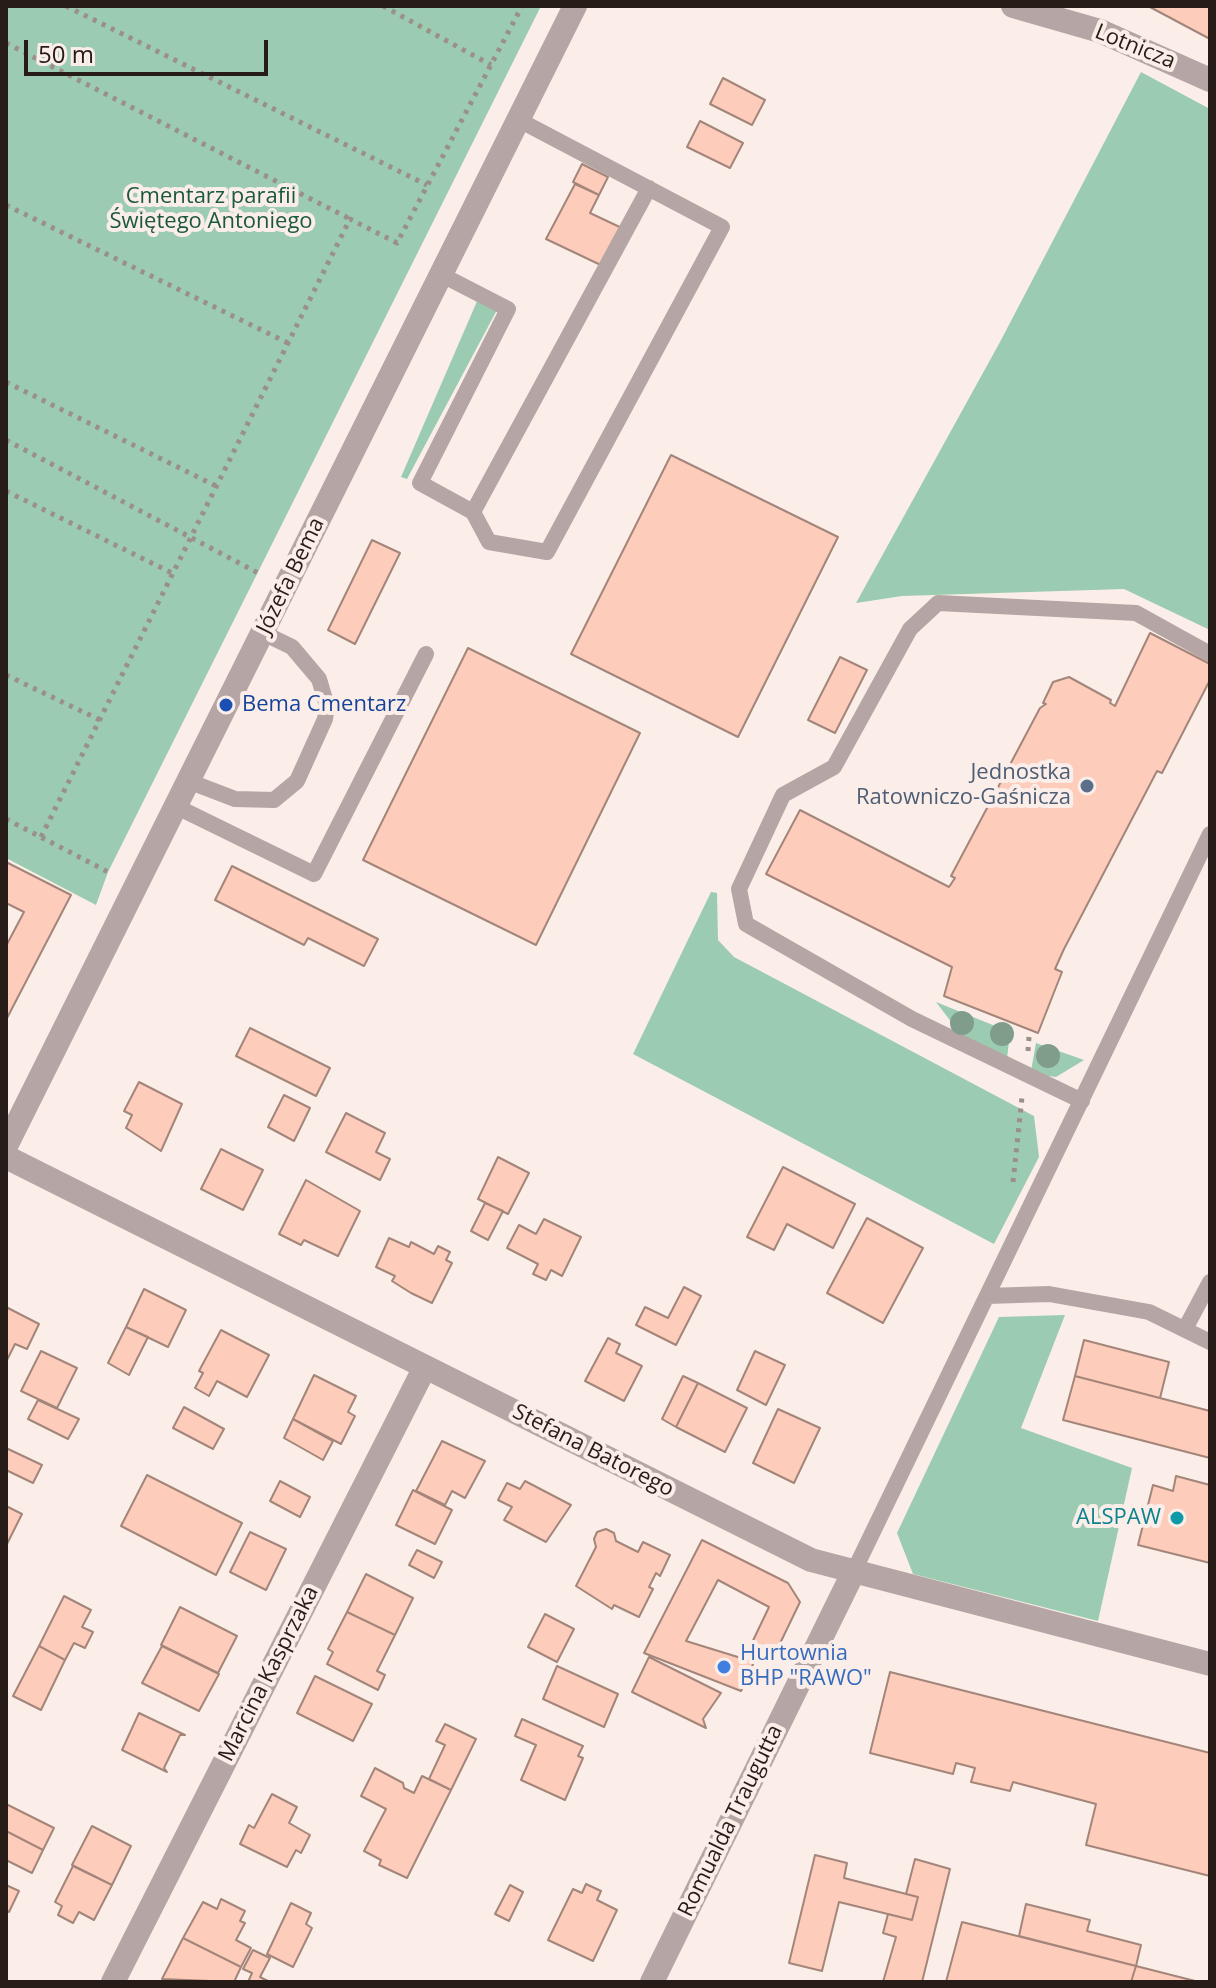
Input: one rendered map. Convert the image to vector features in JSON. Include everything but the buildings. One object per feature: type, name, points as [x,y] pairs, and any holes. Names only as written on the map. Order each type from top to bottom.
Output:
[{"type":"street","name":"Józefa Bema","points":[[6,1146],[575,6]]},
{"type":"street","name":"Lotnicza","points":[[1013,6],[1100,31],[1210,80]]},
{"type":"street","name":"Stefana Batorego","points":[[6,1157],[811,1560],[1210,1664]]},
{"type":"street","name":"Marcina Kasprzaka","points":[[113,1982],[425,1367]]},
{"type":"street","name":"Romualda Traugutta","points":[[652,1982],[853,1573]]},
{"type":"lane","points":[[442,275],[508,309],[420,483],[473,512],[489,542],[547,552],[722,227],[517,119]]},
{"type":"lane","points":[[473,512],[649,188]]},
{"type":"lane","points":[[1082,1101],[912,1019],[746,924],[739,889],[783,795],[834,767],[910,629],[938,603],[1136,613],[1210,654]]},
{"type":"lane","points":[[188,781],[235,799],[274,800],[297,781],[325,719],[327,706],[319,679],[292,647],[263,633]]},
{"type":"lane","points":[[175,806],[314,874],[426,654]]},
{"type":"lane","points":[[853,1573],[1210,834]]},
{"type":"lane","points":[[1185,1329],[1210,1282]]},
{"type":"lane","points":[[987,1296],[1049,1294],[1149,1312],[1210,1342]]},
{"type":"path","points":[[66,6],[428,185]]},
{"type":"path","points":[[383,6],[492,65]]},
{"type":"path","points":[[6,43],[397,243],[522,6]]},
{"type":"path","points":[[6,205],[288,343]]},
{"type":"path","points":[[41,837],[350,219]]},
{"type":"path","points":[[6,382],[216,486]]},
{"type":"path","points":[[6,440],[284,588]]},
{"type":"path","points":[[6,491],[172,573]]},
{"type":"path","points":[[6,675],[100,720]]},
{"type":"path","points":[[6,819],[136,886]]},
{"type":"path","points":[[1019,1230],[1012,1191],[1029,1037]]},
{"type":"green space","name":"Cmentarz parafii Świętego Antoniego","points":[[6,6],[541,6],[108,872],[96,905],[6,858]]},
{"type":"green space","points":[[1141,72],[1210,109],[1210,630],[1124,589],[902,596],[856,603],[1000,342]]},
{"type":"green space","points":[[478,299],[498,308],[407,479],[401,477]]},
{"type":"green space","points":[[711,892],[717,893],[718,940],[734,957],[1034,1116],[1039,1157],[994,1244],[633,1054]]},
{"type":"green space","points":[[936,1002],[1010,1032],[1007,1059],[965,1040]]},
{"type":"green space","points":[[1036,1043],[1084,1060],[1056,1077],[1041,1075],[1031,1071]]},
{"type":"green space","points":[[1065,1315],[1021,1428],[1132,1468],[1098,1621],[913,1574],[897,1533],[999,1317]]},
{"type":"place","name":"Bema Cmentarz","points":[[226,705]]},
{"type":"place","name":"Jednostka Ratowniczo-Gaśnicza","points":[[1087,786]]},
{"type":"place","name":"ALSPAW","points":[[1177,1518]]},
{"type":"place","name":"Hurtownia BHP \"RAWO\"","points":[[724,1667]]}]
